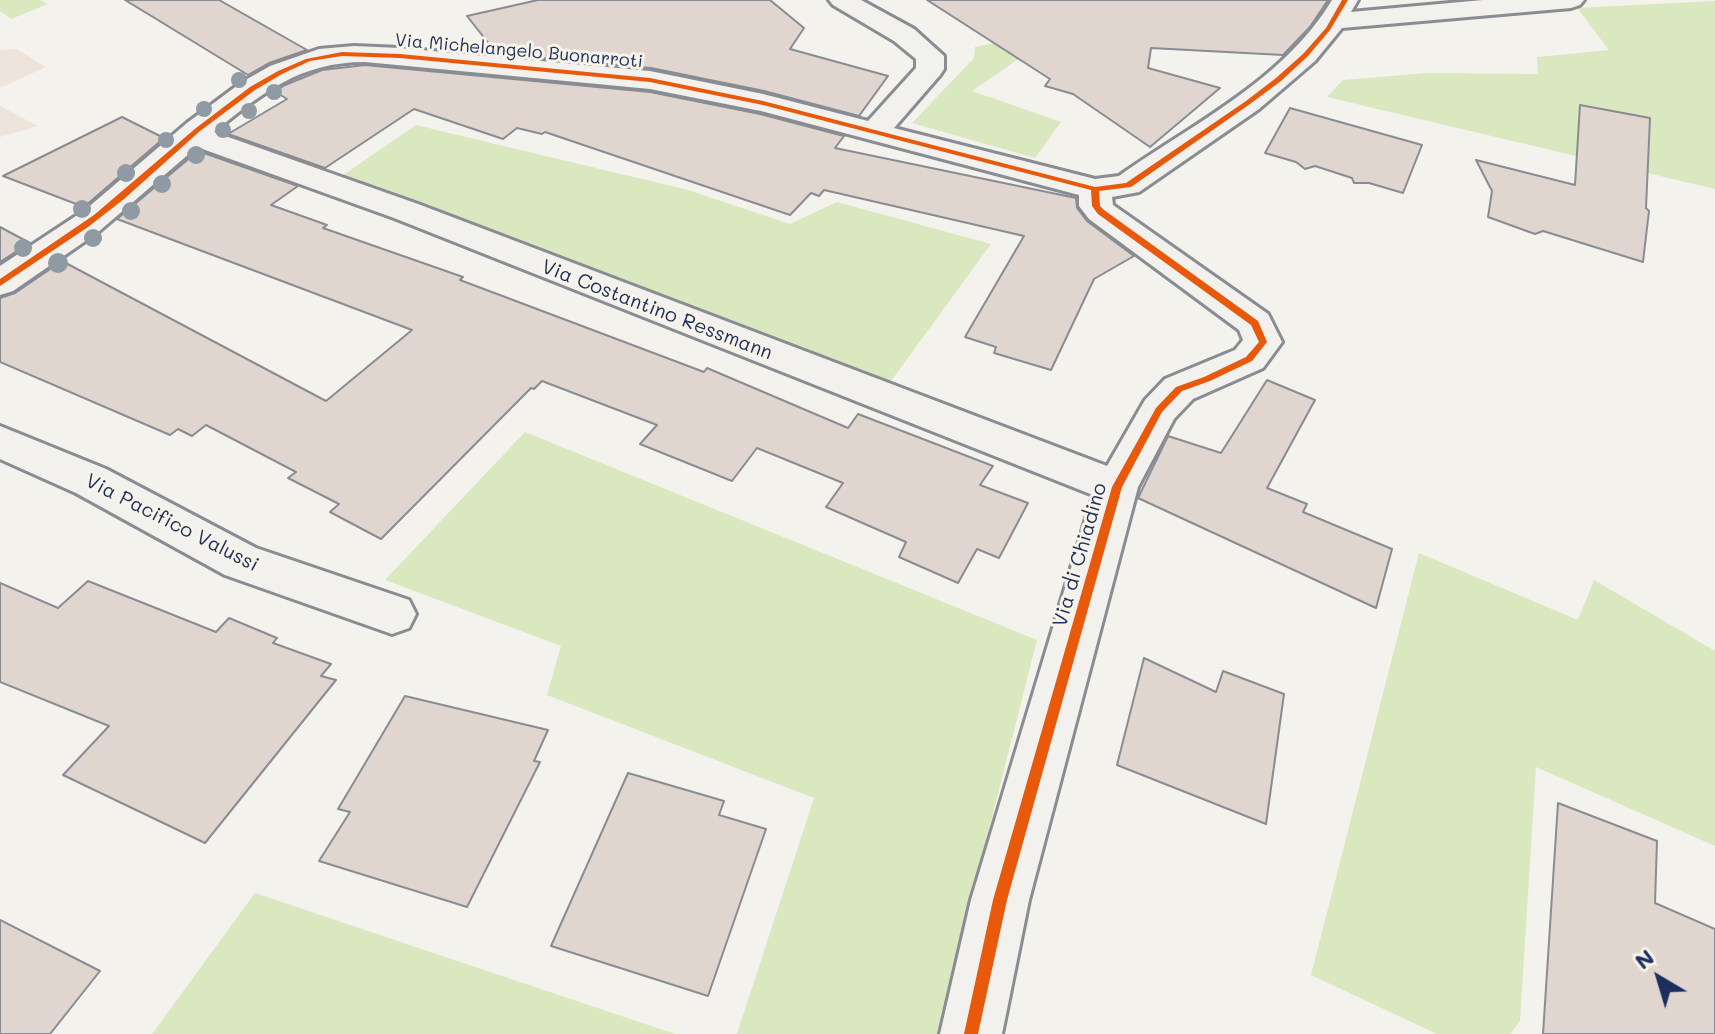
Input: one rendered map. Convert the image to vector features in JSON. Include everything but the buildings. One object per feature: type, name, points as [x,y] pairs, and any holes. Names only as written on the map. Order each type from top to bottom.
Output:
[{"type":"street","points":[[842,0],[904,35],[930,56],[930,69],[875,131]]},
{"type":"street","points":[[1095,189],[1128,185],[1240,108],[1307,52],[1341,10],[1571,0]]},
{"type":"street","name":"Via Michelangelo Buonarroti","points":[[0,283],[96,218],[264,82],[311,59],[364,54],[580,71],[650,80],[763,103],[1095,189]]},
{"type":"street","name":"Via Costantino Ressmann","points":[[195,136],[406,211],[1117,487]]},
{"type":"street","name":"Via di Chiadino","points":[[971,1034],[1000,900],[1117,487],[1159,410],[1179,389],[1249,359],[1263,342],[1255,323],[1101,212],[1096,206],[1095,189]]},
{"type":"street","name":"Via Pacifico Valussi","points":[[0,442],[91,481],[241,562],[392,614]]},
{"type":"shaded area","points":[[16,49],[46,67],[0,88],[0,50]]},
{"type":"shaded area","points":[[0,106],[38,126],[0,137]]},
{"type":"green space","points":[[0,0],[40,0],[48,4],[11,19],[0,11]]},
{"type":"green space","points":[[1715,1],[1715,189],[1327,97],[1343,80],[1428,73],[1538,74],[1537,57],[1609,50],[1577,8]]},
{"type":"green space","points":[[1033,35],[1030,51],[972,91],[1061,122],[1035,158],[912,123],[974,58],[975,47]]},
{"type":"green space","points":[[416,125],[688,190],[790,224],[837,202],[991,244],[891,381],[342,176]]},
{"type":"green space","points":[[525,432],[1037,640],[937,1034],[737,1034],[814,798],[547,695],[561,646],[385,580]]},
{"type":"green space","points":[[1419,553],[1578,620],[1594,580],[1715,651],[1715,846],[1536,767],[1520,1021],[1510,1034],[1437,1034],[1311,975]]},
{"type":"green space","points":[[255,893],[675,1034],[152,1034]]},
{"type":"cycle path","points":[[0,283],[97,217],[225,108],[280,72],[319,57],[354,54],[400,56],[650,80],[763,103],[1095,189],[1128,185],[1248,103],[1306,55],[1345,0]]},
{"type":"cycle path","points":[[971,1034],[1000,900],[1117,487],[1159,410],[1179,389],[1249,359],[1263,342],[1255,323],[1101,212],[1096,206],[1095,189]]}]
